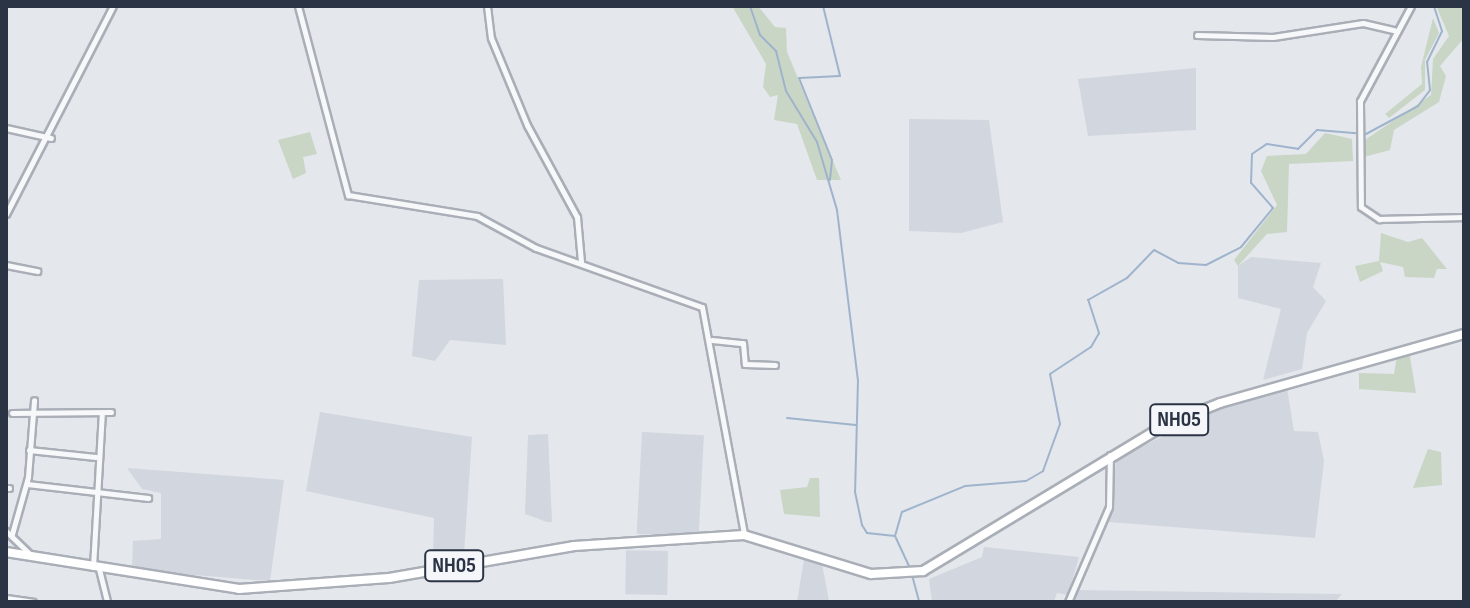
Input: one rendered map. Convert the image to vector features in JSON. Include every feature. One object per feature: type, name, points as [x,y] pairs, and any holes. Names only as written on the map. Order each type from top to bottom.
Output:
[{"type":"main road","name":"NH05","points":[[6,552],[190,586],[292,586],[389,578],[574,546],[744,535],[871,574],[923,571],[1110,455],[1220,403],[1464,334]]},
{"type":"street","points":[[6,214],[51,138],[113,6]]},
{"type":"street","points":[[298,6],[348,195],[477,216],[581,262],[697,303],[712,340],[744,535]]},
{"type":"street","points":[[487,6],[491,38],[527,125],[577,217],[581,262]]},
{"type":"street","points":[[1411,6],[1394,30],[1365,88],[1357,138],[1366,216],[1464,217]]},
{"type":"street","points":[[1197,35],[1273,37],[1363,23],[1394,30]]},
{"type":"street","points":[[6,128],[51,138]]},
{"type":"street","points":[[6,265],[37,271]]},
{"type":"street","points":[[712,340],[743,343],[745,364],[775,365]]},
{"type":"street","points":[[33,557],[9,533],[27,484],[34,400]]},
{"type":"street","points":[[12,413],[33,416],[111,412]]},
{"type":"street","points":[[102,413],[96,457],[96,569],[107,602]]},
{"type":"street","points":[[29,450],[96,457]]},
{"type":"street","points":[[1068,602],[1109,507],[1110,455]]},
{"type":"street","points":[[27,484],[148,498]]},
{"type":"street","points":[[6,598],[33,602]]},
{"type":"shaded area","points":[[1196,68],[1196,130],[1088,136],[1078,79]]},
{"type":"shaded area","points":[[909,119],[989,120],[1003,222],[961,233],[909,231]]},
{"type":"shaded area","points":[[1251,257],[1321,263],[1313,287],[1326,301],[1307,333],[1302,369],[1263,380],[1281,309],[1238,298],[1238,266]]},
{"type":"shaded area","points":[[503,279],[506,345],[450,340],[435,361],[412,356],[419,280]]},
{"type":"shaded area","points":[[1287,388],[1294,431],[1318,432],[1324,461],[1315,538],[1109,522],[1116,460],[1222,406]]},
{"type":"shaded area","points":[[320,412],[472,437],[464,553],[433,556],[434,518],[306,491]]},
{"type":"shaded area","points":[[642,432],[704,435],[699,537],[637,534]]},
{"type":"shaded area","points":[[548,434],[552,522],[525,514],[528,435]]},
{"type":"shaded area","points":[[127,468],[284,480],[270,581],[132,570],[133,541],[161,539],[161,493],[142,489]]},
{"type":"shaded area","points":[[984,547],[1079,557],[1068,595],[1057,593],[1054,602],[932,602],[929,579],[982,557]]},
{"type":"shaded area","points":[[626,550],[668,551],[667,595],[625,594]]},
{"type":"shaded area","points":[[804,559],[822,564],[829,601],[797,602]]},
{"type":"shaded area","points":[[1075,590],[1342,594],[1335,602],[1071,602]]},
{"type":"green space","points":[[732,6],[758,6],[775,27],[786,28],[787,52],[841,180],[817,180],[797,124],[774,120],[778,95],[770,97],[763,87],[766,64]]},
{"type":"green space","points":[[1464,6],[1464,38],[1440,66],[1446,76],[1439,102],[1394,130],[1390,150],[1360,158],[1362,142],[1431,95],[1433,59],[1449,36],[1437,8]]},
{"type":"green space","points":[[1433,18],[1439,33],[1425,60],[1425,90],[1389,118],[1385,114],[1422,84],[1421,67]]},
{"type":"green space","points":[[310,132],[317,154],[303,157],[306,173],[293,179],[278,140]]},
{"type":"green space","points":[[1325,133],[1352,139],[1353,161],[1289,164],[1287,232],[1267,234],[1238,266],[1234,260],[1277,205],[1261,171],[1267,156],[1306,154]]},
{"type":"green space","points":[[1381,233],[1408,242],[1422,238],[1447,269],[1437,269],[1434,278],[1405,277],[1403,267],[1380,262],[1383,271],[1360,282],[1355,266],[1379,261]]},
{"type":"green space","points":[[1409,351],[1416,393],[1359,389],[1359,373],[1394,374],[1397,356]]},
{"type":"green space","points":[[1428,449],[1441,452],[1442,485],[1413,488]]},
{"type":"green space","points":[[810,478],[819,478],[820,517],[784,514],[780,490],[807,487]]},
{"type":"waterway","points":[[750,6],[760,35],[776,51],[786,91],[817,142],[837,210],[858,380],[855,492],[862,525],[867,533],[895,536],[910,568]]},
{"type":"waterway","points":[[823,6],[840,76],[799,78],[832,160],[830,180]]},
{"type":"waterway","points":[[895,536],[902,512],[965,486],[1026,481],[1043,471],[1060,424],[1050,374],[1091,347],[1099,333],[1088,300],[1127,278],[1154,250],[1178,263],[1206,265],[1241,247],[1273,208],[1251,183],[1252,154],[1267,144],[1298,149],[1317,130],[1366,134],[1418,106],[1430,90],[1427,62],[1442,31],[1434,6]]},
{"type":"waterway","points":[[787,418],[856,425]]},
{"type":"waterway","points":[[912,575],[919,602]]}]
